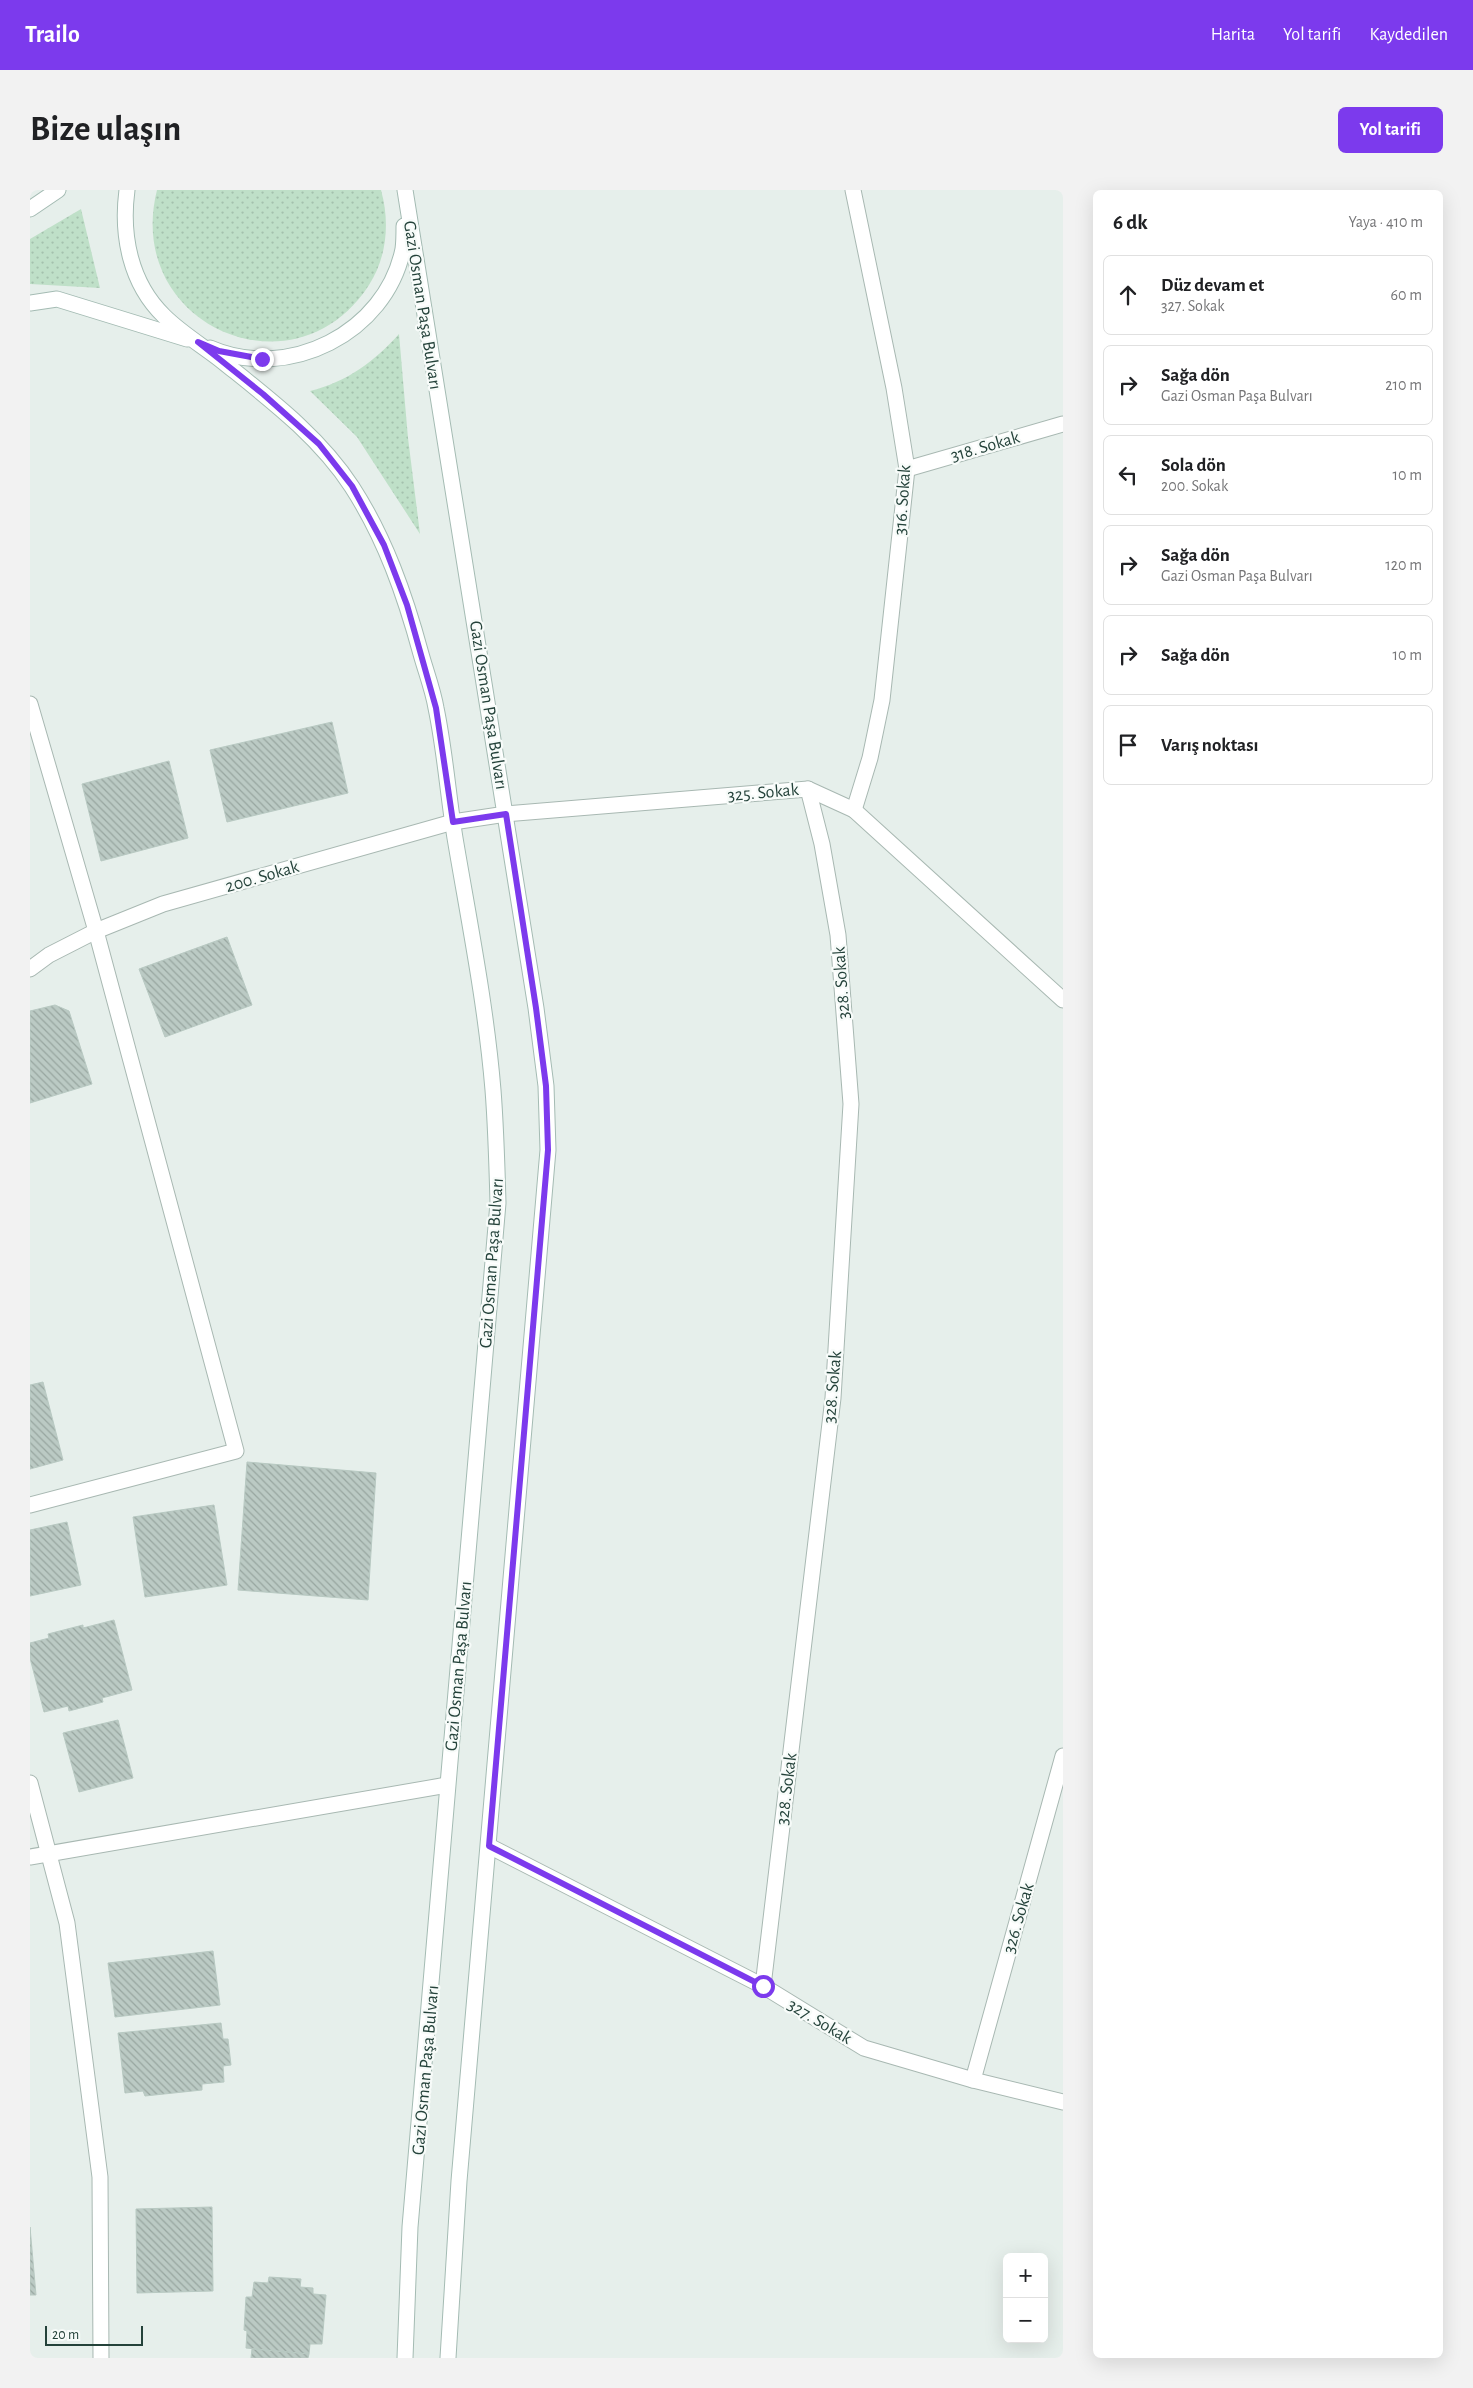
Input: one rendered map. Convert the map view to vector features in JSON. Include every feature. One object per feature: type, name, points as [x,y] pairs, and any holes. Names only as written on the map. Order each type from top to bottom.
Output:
[{"type":"street","points":[[30,209],[58,190]]},
{"type":"street","name":"Gazi Osman Paşa Bulvarı","points":[[127,190],[124,210],[125,233],[129,255],[136,276],[148,296],[162,314],[263,394],[319,444],[352,486],[384,545],[407,605],[436,708],[480,984],[493,1088],[498,1204],[447,1786],[428,2037],[410,2227],[406,2358]]},
{"type":"street","name":"316. Sokak","points":[[853,190],[892,379],[907,469],[882,700],[870,758],[854,810]]},
{"type":"street","points":[[30,303],[57,299],[198,342],[219,351],[262,359],[305,353],[344,335],[375,306],[397,269],[403,248],[405,192]]},
{"type":"street","name":"Gazi Osman Paşa Bulvarı","points":[[405,192],[506,814],[544,1066],[548,1150],[459,2182],[448,2358]]},
{"type":"street","name":"318. Sokak","points":[[907,469],[1063,424]]},
{"type":"street","points":[[30,704],[96,931],[236,1450],[30,1505]]},
{"type":"street","name":"325. Sokak","points":[[506,814],[808,788],[854,810],[1063,1000]]},
{"type":"street","name":"328. Sokak","points":[[763,1986],[833,1398],[851,1104],[838,935],[822,844],[808,788]]},
{"type":"street","name":"200. Sokak","points":[[30,969],[49,956],[96,931],[163,904],[453,822],[506,814]]},
{"type":"street","name":"326. Sokak","points":[[973,2080],[1063,1756]]},
{"type":"street","points":[[30,1783],[67,1923],[100,2177],[101,2358]]},
{"type":"street","points":[[30,1857],[447,1786]]},
{"type":"street","name":"327. Sokak","points":[[489,1846],[763,1986],[864,2048],[973,2080],[1063,2102]]},
{"type":"green space","points":[[157,190],[381,190],[386,227],[380,263],[369,285],[337,319],[300,338],[260,341],[222,331],[190,310],[165,278],[153,238]]},
{"type":"green space","points":[[81,209],[100,288],[30,284],[30,239]]},
{"type":"green space","points":[[399,334],[408,438],[420,534],[357,437],[310,391],[336,382],[370,362]]},
{"type":"building","points":[[332,722],[348,793],[227,822],[210,750]]},
{"type":"building","points":[[169,761],[188,838],[101,861],[82,784]]},
{"type":"building","points":[[227,937],[252,1005],[165,1037],[139,969]]},
{"type":"building","points":[[55,1005],[69,1011],[92,1084],[30,1103],[30,1011]]},
{"type":"building","points":[[43,1382],[63,1460],[30,1469],[30,1385]]},
{"type":"building","points":[[247,1462],[376,1473],[368,1600],[238,1590]]},
{"type":"building","points":[[214,1505],[227,1585],[145,1597],[133,1517]]},
{"type":"building","points":[[67,1522],[81,1585],[30,1596],[30,1530]]},
{"type":"building","points":[[114,1620],[132,1690],[102,1698],[103,1702],[69,1711],[68,1706],[44,1712],[30,1658],[30,1643],[49,1638],[48,1634],[83,1625],[83,1628]]},
{"type":"building","points":[[118,1720],[133,1778],[79,1792],[63,1733]]},
{"type":"building","points":[[213,1951],[220,2005],[115,2017],[108,1963]]},
{"type":"building","points":[[221,2023],[223,2039],[228,2039],[231,2065],[223,2066],[224,2082],[202,2084],[202,2090],[145,2096],[143,2091],[125,2093],[118,2033]]},
{"type":"building","points":[[212,2207],[213,2291],[137,2293],[136,2209]]},
{"type":"building","points":[[30,2227],[36,2295],[30,2295]]},
{"type":"building","points":[[269,2277],[301,2279],[300,2287],[313,2288],[313,2294],[326,2295],[322,2344],[310,2344],[309,2354],[246,2348],[247,2331],[244,2330],[246,2297],[252,2297],[254,2282],[268,2283]]},
{"type":"building","points":[[252,2349],[309,2354],[308,2358],[251,2358]]},
{"type":"route","points":[[262,359],[241,357],[219,351],[198,342],[263,394],[319,444],[352,486],[384,545],[407,605],[436,708],[453,822],[506,814],[536,1008],[546,1086],[548,1150],[489,1846],[763,1986]]}]
